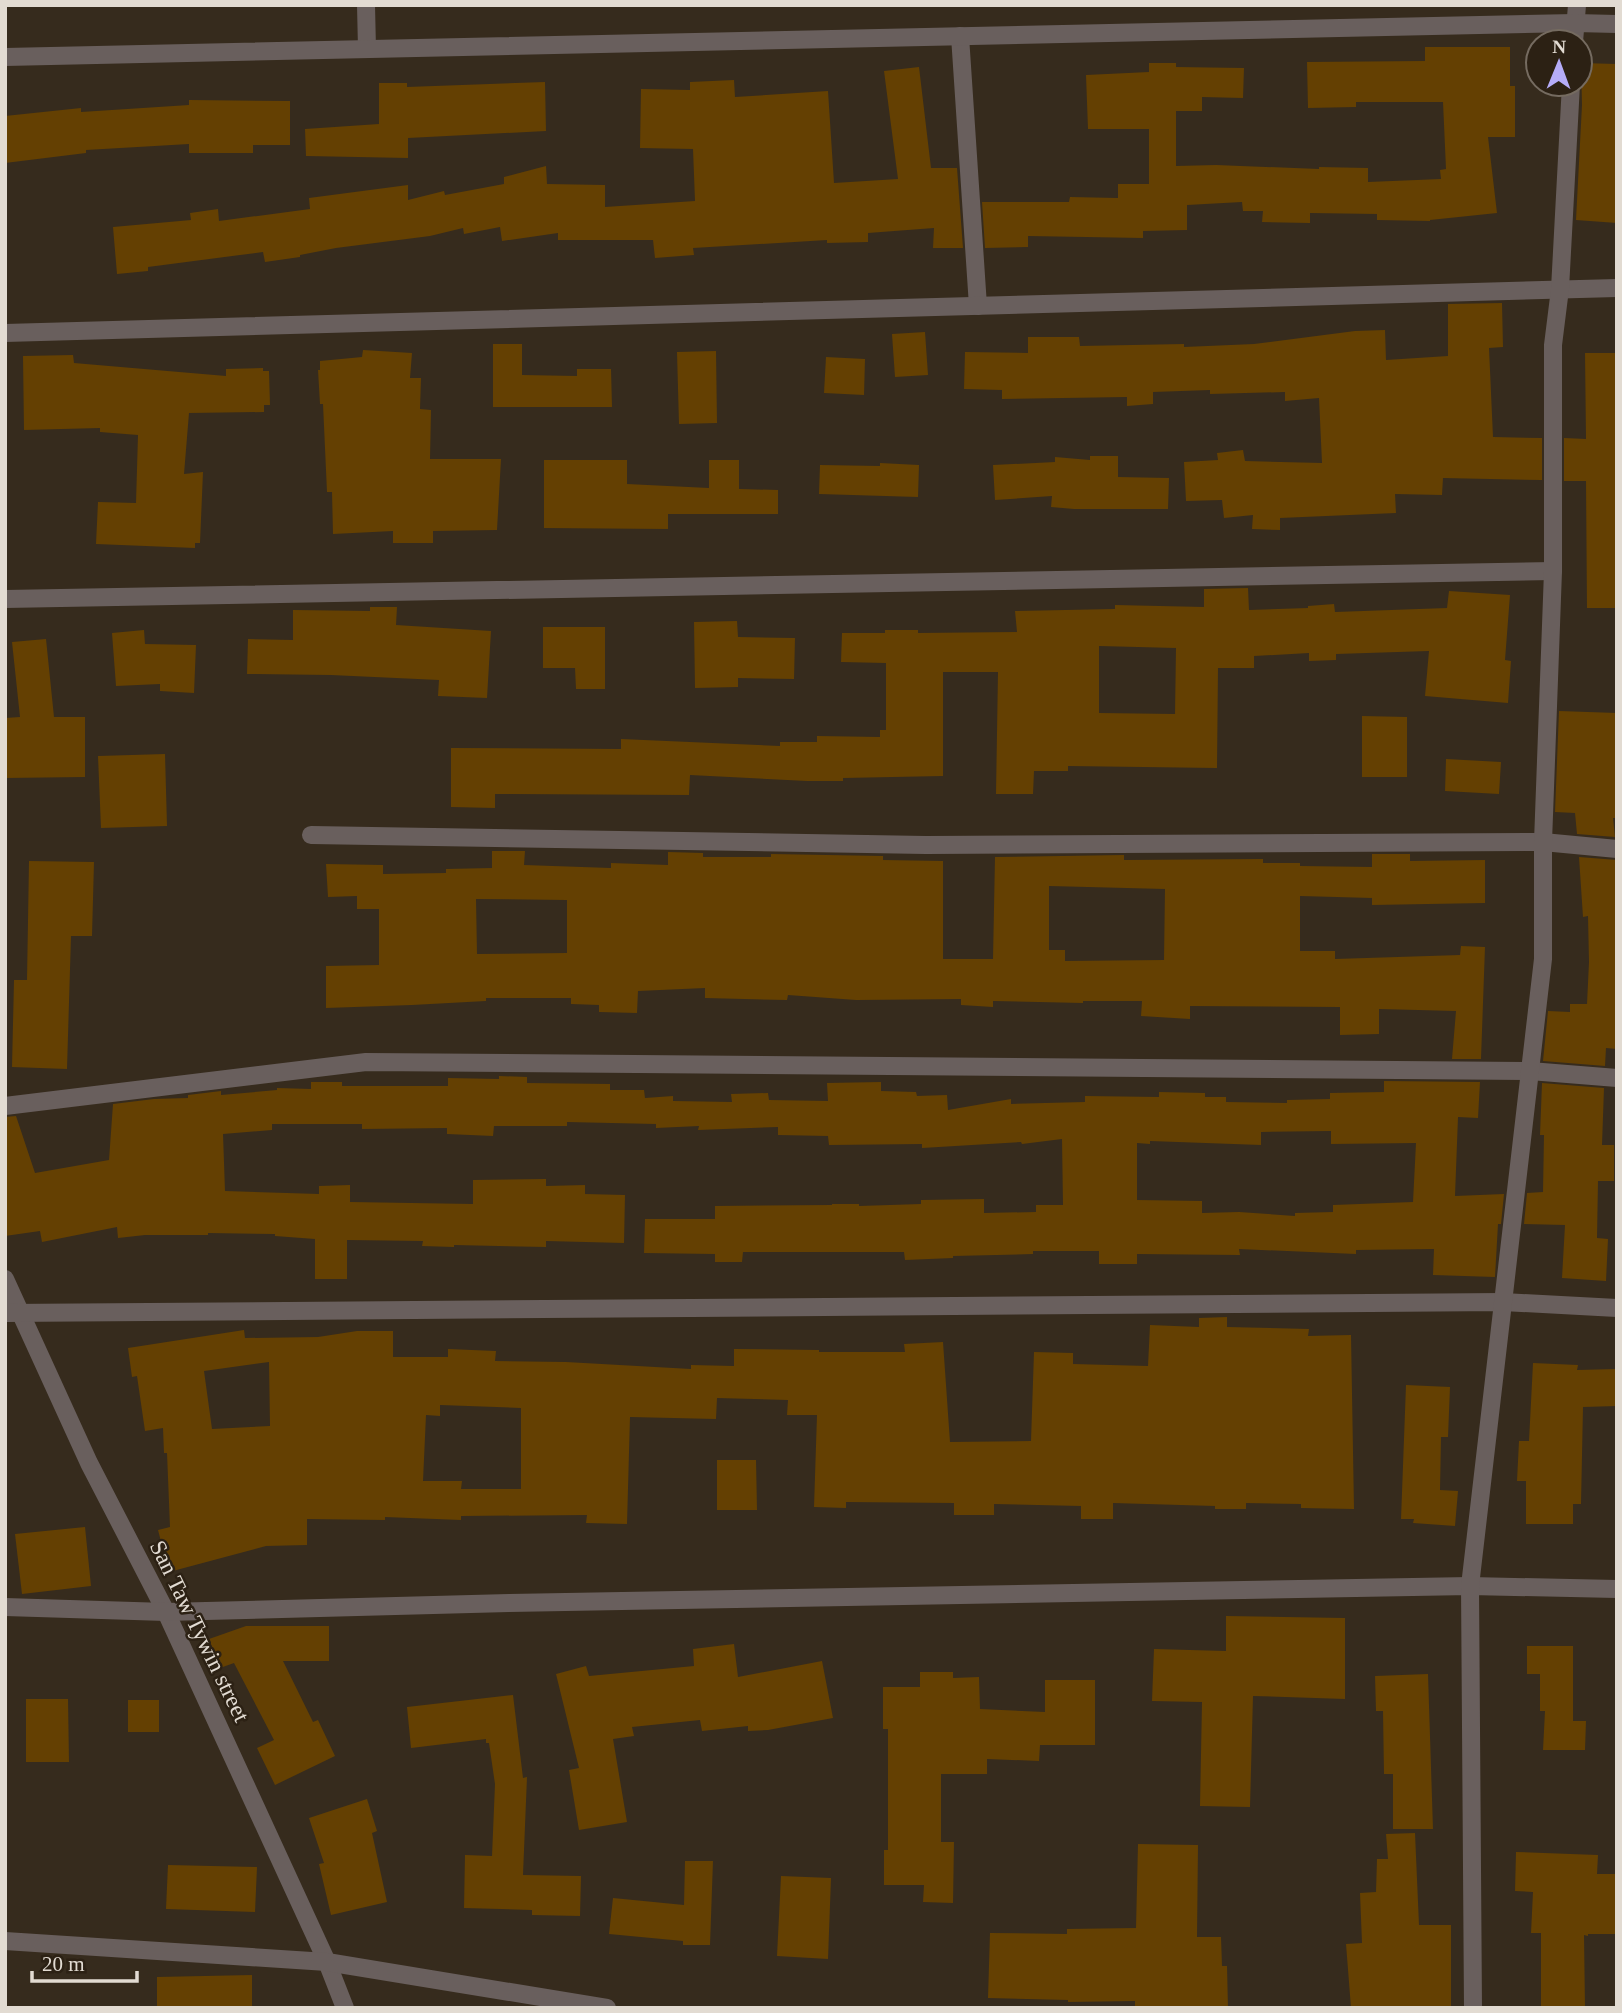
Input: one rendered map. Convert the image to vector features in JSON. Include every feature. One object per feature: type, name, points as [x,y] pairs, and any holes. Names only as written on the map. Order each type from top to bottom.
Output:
[{"type":"street","points":[[366,5],[367,49]]},
{"type":"street","points":[[5,57],[960,36],[1576,14],[1617,24]]},
{"type":"street","points":[[960,36],[978,306]]},
{"type":"street","points":[[1473,2008],[1470,1586],[1543,959],[1543,842],[1553,571],[1553,345],[1560,289],[1570,98]]},
{"type":"street","points":[[5,333],[1617,288]]},
{"type":"street","points":[[5,599],[1553,571]]},
{"type":"street","points":[[311,835],[926,845],[1543,842],[1617,849]]},
{"type":"street","points":[[5,1106],[366,1062],[1530,1072],[1617,1078]]},
{"type":"street","name":"San Taw Tywin street","points":[[5,1279],[12,1313],[166,1612],[327,1962],[345,2008]]},
{"type":"street","points":[[12,1313],[1503,1302],[1617,1308]]},
{"type":"street","points":[[5,1607],[166,1612],[509,1603],[1470,1586],[1617,1589]]},
{"type":"street","points":[[5,1941],[327,1962],[607,2008]]},
{"type":"building","points":[[1425,47],[1510,47],[1510,86],[1515,86],[1515,137],[1488,137],[1497,213],[1430,221],[1377,220],[1377,214],[1310,213],[1310,223],[1262,222],[1263,211],[1243,211],[1242,202],[1187,205],[1187,230],[1143,231],[1143,238],[1028,236],[1028,247],[985,248],[982,202],[1069,202],[1070,197],[1118,198],[1118,184],[1149,184],[1149,129],[1088,129],[1086,75],[1149,72],[1149,63],[1176,63],[1176,67],[1244,68],[1243,98],[1202,97],[1202,111],[1176,111],[1176,166],[1368,168],[1368,182],[1441,179],[1440,170],[1446,169],[1443,102],[1356,102],[1356,107],[1308,108],[1307,62],[1425,61]]},
{"type":"building","points":[[1594,63],[1617,64],[1617,223],[1576,220],[1582,98],[1594,98]]},
{"type":"building","points":[[919,67],[931,168],[957,168],[963,248],[933,248],[934,228],[868,233],[868,242],[827,243],[827,240],[693,248],[694,255],[655,258],[653,240],[558,240],[558,233],[502,241],[500,227],[464,234],[463,228],[430,236],[336,248],[265,262],[263,252],[148,267],[148,271],[117,274],[113,227],[191,220],[190,213],[218,209],[219,221],[310,209],[309,198],[408,185],[408,200],[444,191],[445,195],[504,184],[504,177],[546,166],[547,184],[605,185],[605,207],[695,201],[693,149],[640,148],[641,89],[690,90],[690,82],[734,80],[735,97],[828,91],[834,183],[898,179],[884,71]]},
{"type":"building","points":[[545,82],[546,131],[408,138],[408,158],[306,156],[305,129],[379,124],[379,83],[407,83],[407,87]]},
{"type":"building","points":[[189,100],[290,101],[290,145],[253,145],[253,153],[189,153],[189,144],[86,150],[86,153],[5,163],[5,116],[81,108],[81,112],[189,105]]},
{"type":"building","points":[[1502,303],[1503,347],[1489,348],[1493,437],[1542,438],[1542,480],[1443,478],[1442,495],[1395,494],[1396,513],[1280,518],[1280,530],[1252,529],[1253,515],[1224,518],[1222,500],[1186,501],[1184,462],[1218,460],[1217,453],[1243,450],[1245,461],[1322,463],[1319,398],[1285,401],[1285,392],[1153,392],[1153,404],[1127,406],[1127,397],[1002,399],[1002,390],[964,389],[965,352],[1028,353],[1028,337],[1079,337],[1080,346],[1184,344],[1184,347],[1254,344],[1355,331],[1385,330],[1386,360],[1448,356],[1448,304]]},
{"type":"building","points":[[925,332],[928,375],[895,377],[892,334]]},
{"type":"building","points":[[493,344],[522,344],[522,375],[577,376],[577,369],[611,369],[612,407],[493,407]]},
{"type":"building","points":[[363,350],[412,353],[410,378],[421,378],[420,409],[431,410],[430,459],[501,459],[497,530],[433,531],[433,543],[393,543],[393,531],[333,534],[332,492],[327,492],[323,404],[320,404],[318,370],[320,361],[362,357]]},
{"type":"building","points":[[716,351],[717,423],[679,424],[677,352]]},
{"type":"building","points":[[1585,353],[1617,353],[1617,608],[1587,608],[1586,481],[1564,481],[1564,438],[1586,439]]},
{"type":"building","points":[[73,355],[74,363],[226,376],[226,369],[263,368],[263,371],[269,371],[270,405],[264,405],[264,412],[189,413],[184,474],[203,472],[200,543],[195,543],[195,548],[96,544],[98,502],[136,503],[138,435],[100,432],[100,428],[24,430],[23,356]]},
{"type":"building","points":[[826,357],[865,359],[864,395],[824,393]]},
{"type":"building","points":[[1090,456],[1118,456],[1118,477],[1169,478],[1168,509],[1051,507],[1052,496],[995,500],[993,465],[1055,462],[1055,457],[1090,460]]},
{"type":"building","points":[[544,460],[627,460],[627,484],[709,488],[709,460],[739,460],[739,489],[778,490],[778,514],[668,514],[668,529],[544,528]]},
{"type":"building","points":[[880,463],[919,465],[918,497],[819,494],[820,465],[880,466]]},
{"type":"building","points":[[1248,588],[1249,610],[1308,608],[1334,604],[1335,612],[1447,608],[1449,591],[1510,595],[1505,660],[1511,661],[1508,703],[1425,696],[1429,651],[1336,654],[1336,660],[1309,661],[1309,653],[1254,656],[1254,668],[1218,668],[1217,768],[1068,766],[1068,771],[1034,771],[1033,794],[996,794],[998,672],[943,672],[943,776],[807,781],[690,775],[689,795],[495,794],[495,808],[451,807],[451,748],[621,749],[621,739],[780,746],[780,742],[817,742],[817,736],[880,737],[880,730],[886,730],[886,663],[841,662],[842,633],[885,633],[885,630],[918,630],[918,633],[1017,632],[1015,611],[1115,609],[1115,605],[1204,607],[1204,589]],"holes":[[[1099,646],[1176,648],[1175,714],[1099,713]]]},
{"type":"building","points":[[370,607],[397,607],[396,625],[491,631],[487,698],[438,696],[439,680],[247,674],[248,639],[293,640],[293,610],[370,611]]},
{"type":"building","points":[[737,621],[738,637],[795,638],[794,679],[738,678],[738,687],[695,688],[694,622]]},
{"type":"building","points":[[543,627],[605,627],[605,689],[576,689],[575,668],[543,668]]},
{"type":"building","points":[[144,630],[145,644],[196,645],[194,693],[160,691],[160,684],[116,686],[112,633]]},
{"type":"building","points":[[46,639],[54,717],[85,717],[85,777],[5,778],[5,718],[20,717],[12,642]]},
{"type":"building","points":[[1559,711],[1617,713],[1617,818],[1613,818],[1615,837],[1577,834],[1575,813],[1555,812]]},
{"type":"building","points":[[1362,716],[1407,717],[1407,777],[1362,777]]},
{"type":"building","points":[[165,754],[167,826],[101,828],[98,756]]},
{"type":"building","points":[[1446,759],[1501,762],[1499,794],[1445,791]]},
{"type":"building","points":[[492,851],[525,851],[524,865],[611,868],[611,863],[668,865],[668,852],[703,853],[703,857],[771,857],[771,854],[883,856],[883,860],[943,861],[943,959],[993,959],[995,857],[1124,855],[1124,860],[1263,859],[1263,863],[1300,863],[1300,866],[1372,867],[1372,854],[1410,854],[1410,861],[1485,860],[1485,903],[1372,905],[1372,898],[1300,896],[1300,951],[1335,951],[1335,959],[1460,955],[1461,946],[1485,947],[1481,1059],[1452,1059],[1456,1011],[1379,1009],[1379,1034],[1340,1035],[1340,1007],[1190,1006],[1190,1019],[1141,1016],[1142,1001],[993,1001],[993,1007],[961,1005],[961,999],[856,1000],[788,995],[787,1000],[705,998],[705,988],[638,991],[637,1013],[599,1012],[599,1005],[571,1004],[571,998],[486,998],[486,1001],[326,1008],[326,966],[379,965],[379,909],[357,909],[357,896],[328,897],[326,864],[383,865],[383,874],[446,873],[446,869],[492,868]],"holes":[[[1049,886],[1165,889],[1164,960],[1065,961],[1065,950],[1049,950]],[[476,899],[567,900],[567,953],[477,954]]]},
{"type":"building","points":[[1579,857],[1617,860],[1617,1049],[1606,1048],[1605,1066],[1543,1061],[1548,1011],[1570,1012],[1570,1004],[1587,1004],[1588,916],[1583,917]]},
{"type":"building","points":[[29,861],[94,862],[92,936],[71,936],[67,1069],[12,1067],[14,980],[27,980]]},
{"type":"building","points":[[499,1076],[527,1077],[527,1083],[610,1084],[610,1090],[644,1090],[645,1098],[673,1096],[673,1101],[732,1102],[731,1094],[768,1093],[769,1100],[828,1101],[827,1083],[881,1082],[881,1091],[916,1092],[917,1096],[947,1095],[948,1110],[1011,1099],[1011,1104],[1085,1102],[1085,1096],[1159,1097],[1159,1092],[1205,1093],[1205,1097],[1226,1097],[1226,1102],[1287,1103],[1287,1100],[1330,1099],[1330,1093],[1384,1092],[1384,1081],[1480,1082],[1478,1118],[1458,1117],[1455,1196],[1504,1194],[1501,1224],[1498,1224],[1495,1277],[1433,1275],[1434,1249],[1356,1250],[1356,1254],[1239,1249],[1240,1255],[1137,1254],[1137,1264],[1099,1264],[1099,1251],[1033,1251],[1033,1254],[905,1260],[904,1252],[743,1252],[742,1262],[715,1262],[715,1254],[644,1253],[645,1219],[715,1219],[715,1206],[859,1206],[921,1204],[921,1200],[984,1199],[984,1213],[1036,1212],[1036,1205],[1063,1205],[1062,1139],[1022,1144],[922,1148],[922,1144],[829,1145],[828,1136],[778,1135],[778,1127],[698,1130],[699,1126],[656,1128],[656,1124],[567,1122],[567,1126],[494,1126],[493,1136],[447,1134],[447,1128],[362,1129],[362,1124],[272,1124],[272,1130],[223,1134],[225,1191],[319,1194],[319,1186],[350,1185],[350,1202],[473,1204],[473,1180],[546,1179],[546,1186],[585,1185],[585,1194],[625,1195],[624,1243],[546,1241],[546,1247],[454,1247],[422,1246],[423,1241],[347,1240],[347,1279],[315,1279],[315,1239],[275,1234],[208,1233],[118,1238],[117,1227],[42,1242],[40,1231],[5,1236],[5,1117],[16,1116],[35,1173],[109,1160],[113,1104],[188,1098],[188,1095],[221,1091],[221,1095],[277,1088],[311,1089],[311,1082],[342,1082],[342,1086],[448,1086],[448,1078],[499,1079]],"holes":[[[1331,1131],[1331,1144],[1416,1143],[1413,1202],[1333,1205],[1333,1212],[1295,1213],[1295,1216],[1239,1212],[1202,1213],[1202,1201],[1137,1200],[1137,1143],[1150,1144],[1150,1141],[1261,1145],[1261,1132]]]},
{"type":"building","points":[[1542,1083],[1604,1088],[1602,1145],[1614,1145],[1614,1181],[1598,1181],[1597,1238],[1608,1239],[1606,1281],[1562,1278],[1565,1225],[1524,1224],[1527,1193],[1543,1192],[1544,1135],[1540,1135]]},
{"type":"building","points":[[1227,1317],[1227,1327],[1309,1329],[1308,1336],[1351,1335],[1354,1509],[1301,1508],[1301,1504],[1246,1503],[1246,1509],[1215,1509],[1215,1506],[1113,1503],[1113,1519],[1081,1519],[1081,1506],[994,1504],[994,1515],[954,1515],[954,1503],[846,1502],[846,1508],[814,1507],[817,1415],[787,1415],[788,1400],[717,1398],[716,1419],[630,1417],[627,1524],[586,1523],[587,1515],[461,1516],[461,1520],[385,1517],[385,1520],[307,1519],[307,1545],[266,1546],[169,1572],[158,1530],[170,1527],[167,1453],[164,1453],[163,1428],[145,1431],[137,1376],[132,1377],[128,1348],[244,1330],[245,1338],[318,1337],[357,1331],[393,1331],[393,1357],[448,1357],[448,1349],[496,1351],[495,1361],[691,1369],[691,1365],[734,1366],[734,1349],[905,1352],[904,1344],[943,1342],[950,1442],[1031,1441],[1034,1352],[1073,1353],[1073,1364],[1148,1366],[1150,1325],[1199,1327],[1199,1318]],"holes":[[[269,1362],[270,1426],[212,1429],[204,1371]],[[440,1405],[521,1408],[521,1489],[461,1489],[462,1481],[423,1481],[426,1415],[440,1416]]]},
{"type":"building","points":[[1533,1363],[1578,1365],[1577,1370],[1617,1369],[1617,1406],[1583,1407],[1581,1504],[1573,1504],[1573,1524],[1526,1524],[1526,1481],[1517,1481],[1519,1441],[1529,1441]]},
{"type":"building","points":[[1406,1385],[1450,1387],[1448,1437],[1441,1437],[1440,1490],[1458,1491],[1455,1526],[1413,1523],[1414,1519],[1401,1519]]},
{"type":"building","points":[[717,1460],[756,1460],[757,1510],[717,1510]]},
{"type":"building","points":[[85,1527],[91,1586],[22,1594],[15,1534]]},
{"type":"building","points":[[1226,1616],[1345,1618],[1345,1699],[1253,1696],[1250,1807],[1200,1806],[1202,1702],[1152,1701],[1154,1649],[1226,1651]]},
{"type":"building","points":[[246,1626],[329,1626],[329,1661],[283,1661],[313,1722],[318,1720],[335,1756],[275,1785],[257,1748],[274,1740],[234,1663],[220,1668],[209,1639]]},
{"type":"building","points":[[734,1644],[738,1677],[822,1661],[833,1718],[748,1731],[748,1726],[702,1731],[700,1720],[632,1727],[634,1736],[613,1739],[627,1822],[579,1830],[569,1770],[579,1768],[556,1674],[586,1666],[589,1676],[694,1666],[693,1649]]},
{"type":"building","points":[[1527,1646],[1573,1646],[1573,1721],[1586,1721],[1585,1750],[1543,1750],[1545,1711],[1540,1711],[1540,1674],[1527,1674]]},
{"type":"building","points":[[920,1672],[953,1672],[953,1678],[979,1677],[980,1709],[1045,1712],[1045,1680],[1095,1680],[1095,1745],[1040,1745],[1039,1761],[987,1759],[987,1774],[941,1774],[941,1842],[954,1842],[953,1903],[923,1902],[924,1885],[884,1885],[884,1850],[888,1850],[888,1729],[883,1729],[883,1687],[920,1687]]},
{"type":"building","points":[[1428,1674],[1433,1829],[1393,1829],[1393,1774],[1384,1774],[1383,1711],[1376,1711],[1375,1676]]},
{"type":"building","points":[[513,1695],[523,1778],[527,1777],[523,1875],[581,1876],[580,1916],[532,1915],[532,1910],[464,1908],[465,1855],[492,1856],[495,1784],[489,1743],[486,1743],[486,1739],[411,1748],[407,1707]]},
{"type":"building","points":[[26,1699],[68,1699],[69,1762],[26,1762]]},
{"type":"building","points":[[128,1700],[159,1700],[159,1732],[128,1732]]},
{"type":"building","points":[[367,1799],[377,1831],[372,1833],[387,1902],[331,1915],[319,1864],[324,1863],[309,1818]]},
{"type":"building","points":[[1415,1833],[1419,1925],[1451,1925],[1451,2008],[1351,2008],[1346,1944],[1362,1943],[1360,1893],[1376,1892],[1377,1859],[1388,1859],[1386,1834]]},
{"type":"building","points":[[1138,1844],[1198,1845],[1197,1937],[1221,1937],[1222,1966],[1227,1966],[1228,2008],[1135,2008],[1135,2001],[1068,2002],[988,1998],[990,1933],[1067,1934],[1067,1929],[1136,1928]]},
{"type":"building","points":[[1516,1852],[1598,1855],[1597,1874],[1617,1874],[1617,1934],[1584,1935],[1585,2008],[1541,2008],[1541,1933],[1531,1933],[1533,1892],[1515,1891]]},
{"type":"building","points":[[685,1861],[713,1861],[710,1945],[683,1945],[683,1941],[609,1934],[613,1898],[684,1905]]},
{"type":"building","points":[[168,1865],[257,1867],[255,1912],[166,1909]]},
{"type":"building","points":[[781,1876],[831,1878],[828,1959],[777,1956]]},
{"type":"building","points":[[252,1975],[252,2008],[157,2008],[157,1977]]}]
